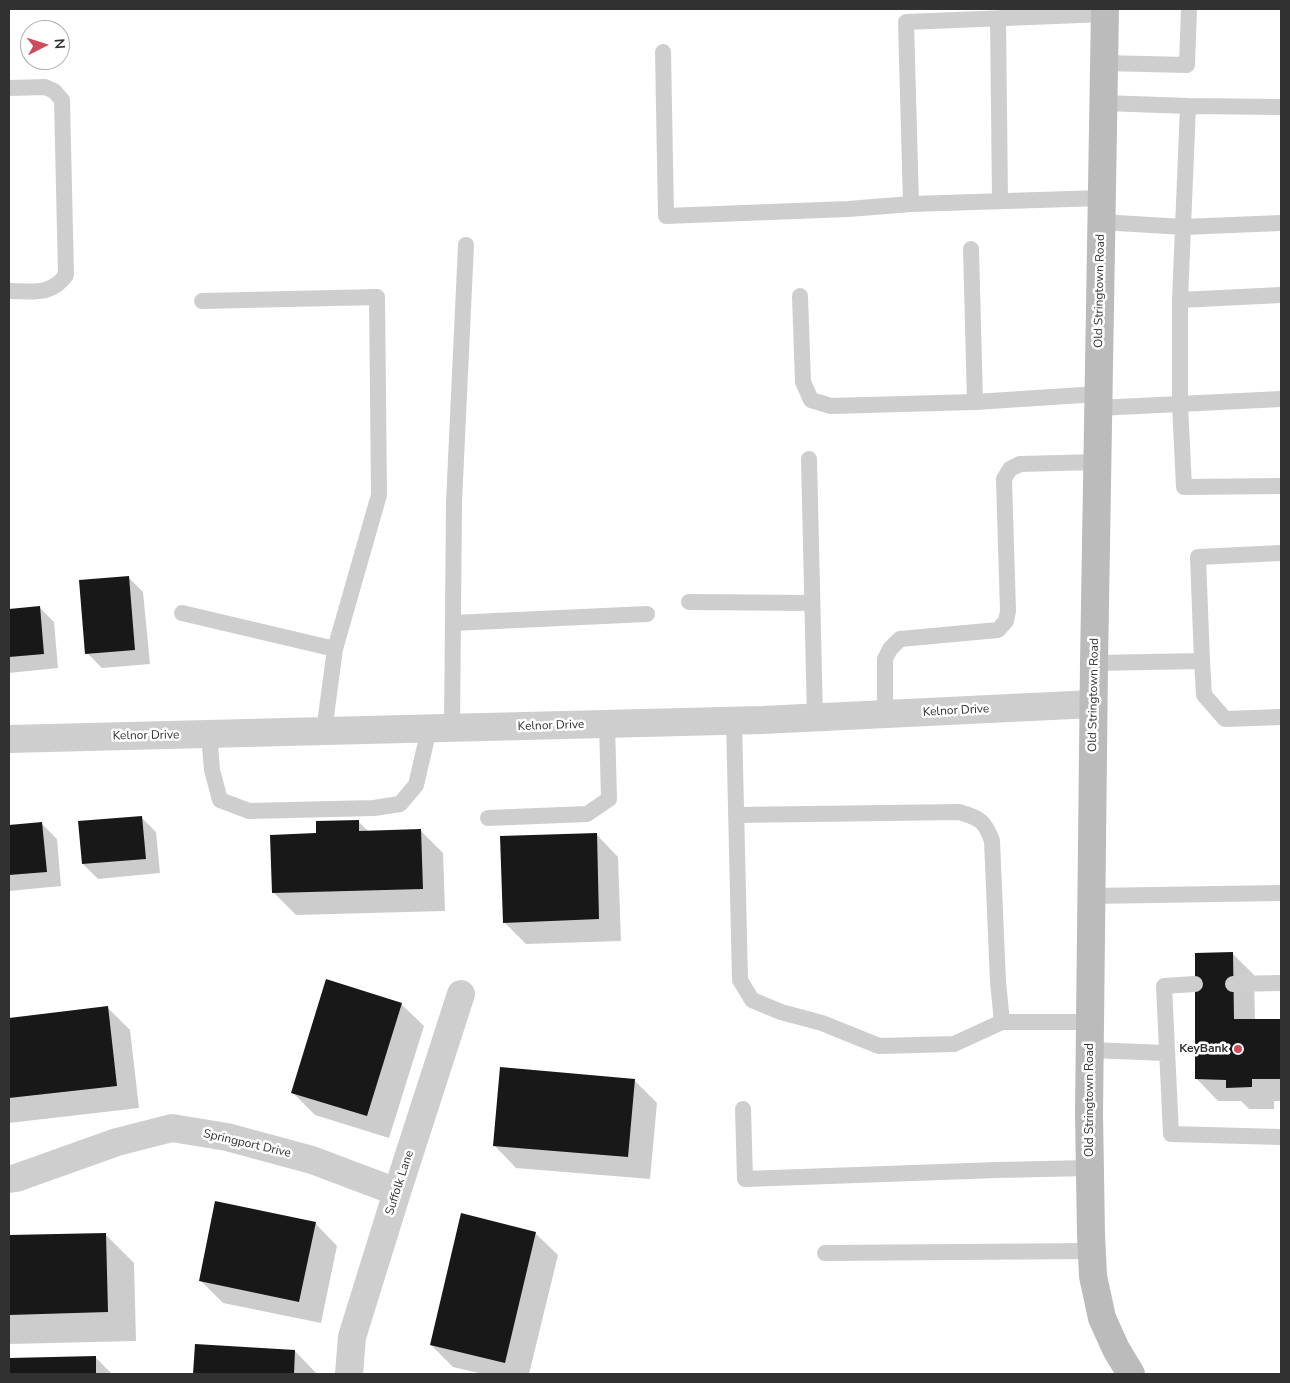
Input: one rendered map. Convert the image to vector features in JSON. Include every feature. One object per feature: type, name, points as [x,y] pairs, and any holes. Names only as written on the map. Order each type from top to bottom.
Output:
[{"type":"street","name":"Old Stringtown Road","points":[[1105,11],[1093,704],[1090,1022],[1091,1251],[1093,1276],[1102,1318],[1124,1371]]},
{"type":"street","name":"Kelnor Drive","points":[[9,739],[734,721],[1093,704]]},
{"type":"street","name":"Suffolk Lane","points":[[349,1374],[352,1338],[461,994]]},
{"type":"street","name":"Springport Drive","points":[[9,1179],[117,1142],[172,1128],[227,1137],[312,1160],[397,1192]]},
{"type":"lane","points":[[1104,63],[1187,65],[1188,9]]},
{"type":"lane","points":[[911,204],[906,22],[998,19],[1105,11]]},
{"type":"lane","points":[[998,19],[1000,201]]},
{"type":"lane","points":[[663,52],[666,216],[1000,201],[1102,210],[1184,227],[1281,223]]},
{"type":"lane","points":[[9,88],[45,87],[54,91],[62,100],[66,275],[60,284],[48,291],[9,292]]},
{"type":"lane","points":[[1104,103],[1281,107]]},
{"type":"lane","points":[[1188,106],[1180,300],[1180,404],[1184,487],[1281,486]]},
{"type":"lane","points":[[208,734],[212,770],[220,800],[249,811],[364,808],[400,804],[416,786],[440,728],[453,623],[454,502],[466,245]]},
{"type":"lane","points":[[970,248],[975,402]]},
{"type":"lane","points":[[1180,300],[1281,295]]},
{"type":"lane","points":[[800,296],[803,382],[811,400],[832,406],[1098,401],[1180,404],[1281,399]]},
{"type":"lane","points":[[202,301],[377,297],[379,495],[335,649],[324,731]]},
{"type":"lane","points":[[809,459],[815,718]]},
{"type":"lane","points":[[886,714],[885,658],[890,649],[900,639],[998,630],[1006,621],[1008,611],[1004,479],[1010,469],[1020,464],[1097,462]]},
{"type":"lane","points":[[1281,553],[1198,556],[1204,695],[1224,719],[1281,717]]},
{"type":"lane","points":[[689,602],[812,603]]},
{"type":"lane","points":[[182,613],[335,649]]},
{"type":"lane","points":[[453,623],[647,614]]},
{"type":"lane","points":[[1094,663],[1202,662]]},
{"type":"lane","points":[[734,721],[740,980],[752,1000],[781,1012],[822,1023],[879,1046],[954,1044],[1002,1022],[1090,1022]]},
{"type":"lane","points":[[488,818],[588,814],[609,799],[607,724]]},
{"type":"lane","points":[[736,815],[959,812],[974,816],[987,826],[992,842],[998,982],[1002,1022]]},
{"type":"lane","points":[[1092,896],[1281,893]]},
{"type":"lane","points":[[1233,984],[1281,983]]},
{"type":"lane","points":[[1195,984],[1164,986],[1171,1134],[1281,1137]]},
{"type":"lane","points":[[1090,1050],[1166,1054]]},
{"type":"lane","points":[[743,1109],[745,1179],[1090,1168]]},
{"type":"lane","points":[[824,1253],[1091,1251]]},
{"type":"building","points":[[129,576],[135,650],[85,654],[79,580]]},
{"type":"building","points":[[40,606],[44,654],[9,657],[9,609]]},
{"type":"building","points":[[142,816],[146,859],[82,864],[78,821]]},
{"type":"building","points":[[359,820],[359,831],[421,829],[423,889],[272,893],[270,835],[316,833],[316,821]]},
{"type":"building","points":[[42,822],[47,872],[9,875],[9,825]]},
{"type":"building","points":[[597,833],[599,919],[503,923],[500,836]]},
{"type":"building","name":"KeyBank","points":[[1233,952],[1234,1019],[1281,1019],[1281,1079],[1252,1079],[1252,1087],[1226,1088],[1226,1080],[1195,1079],[1195,953]]},
{"type":"building","points":[[326,979],[402,1003],[367,1116],[291,1093]]},
{"type":"building","points":[[108,1006],[117,1086],[9,1098],[9,1018]]},
{"type":"building","points":[[500,1067],[635,1079],[628,1157],[493,1146]]},
{"type":"building","points":[[215,1201],[316,1222],[299,1302],[199,1281]]},
{"type":"building","points":[[461,1213],[536,1232],[505,1363],[430,1345]]},
{"type":"building","points":[[106,1233],[108,1312],[9,1315],[9,1235]]},
{"type":"building","points":[[195,1344],[295,1350],[294,1374],[193,1374]]},
{"type":"building","points":[[96,1356],[96,1374],[9,1374],[9,1358]]},
{"type":"place","name":"KeyBank","points":[[1238,1049]]}]
